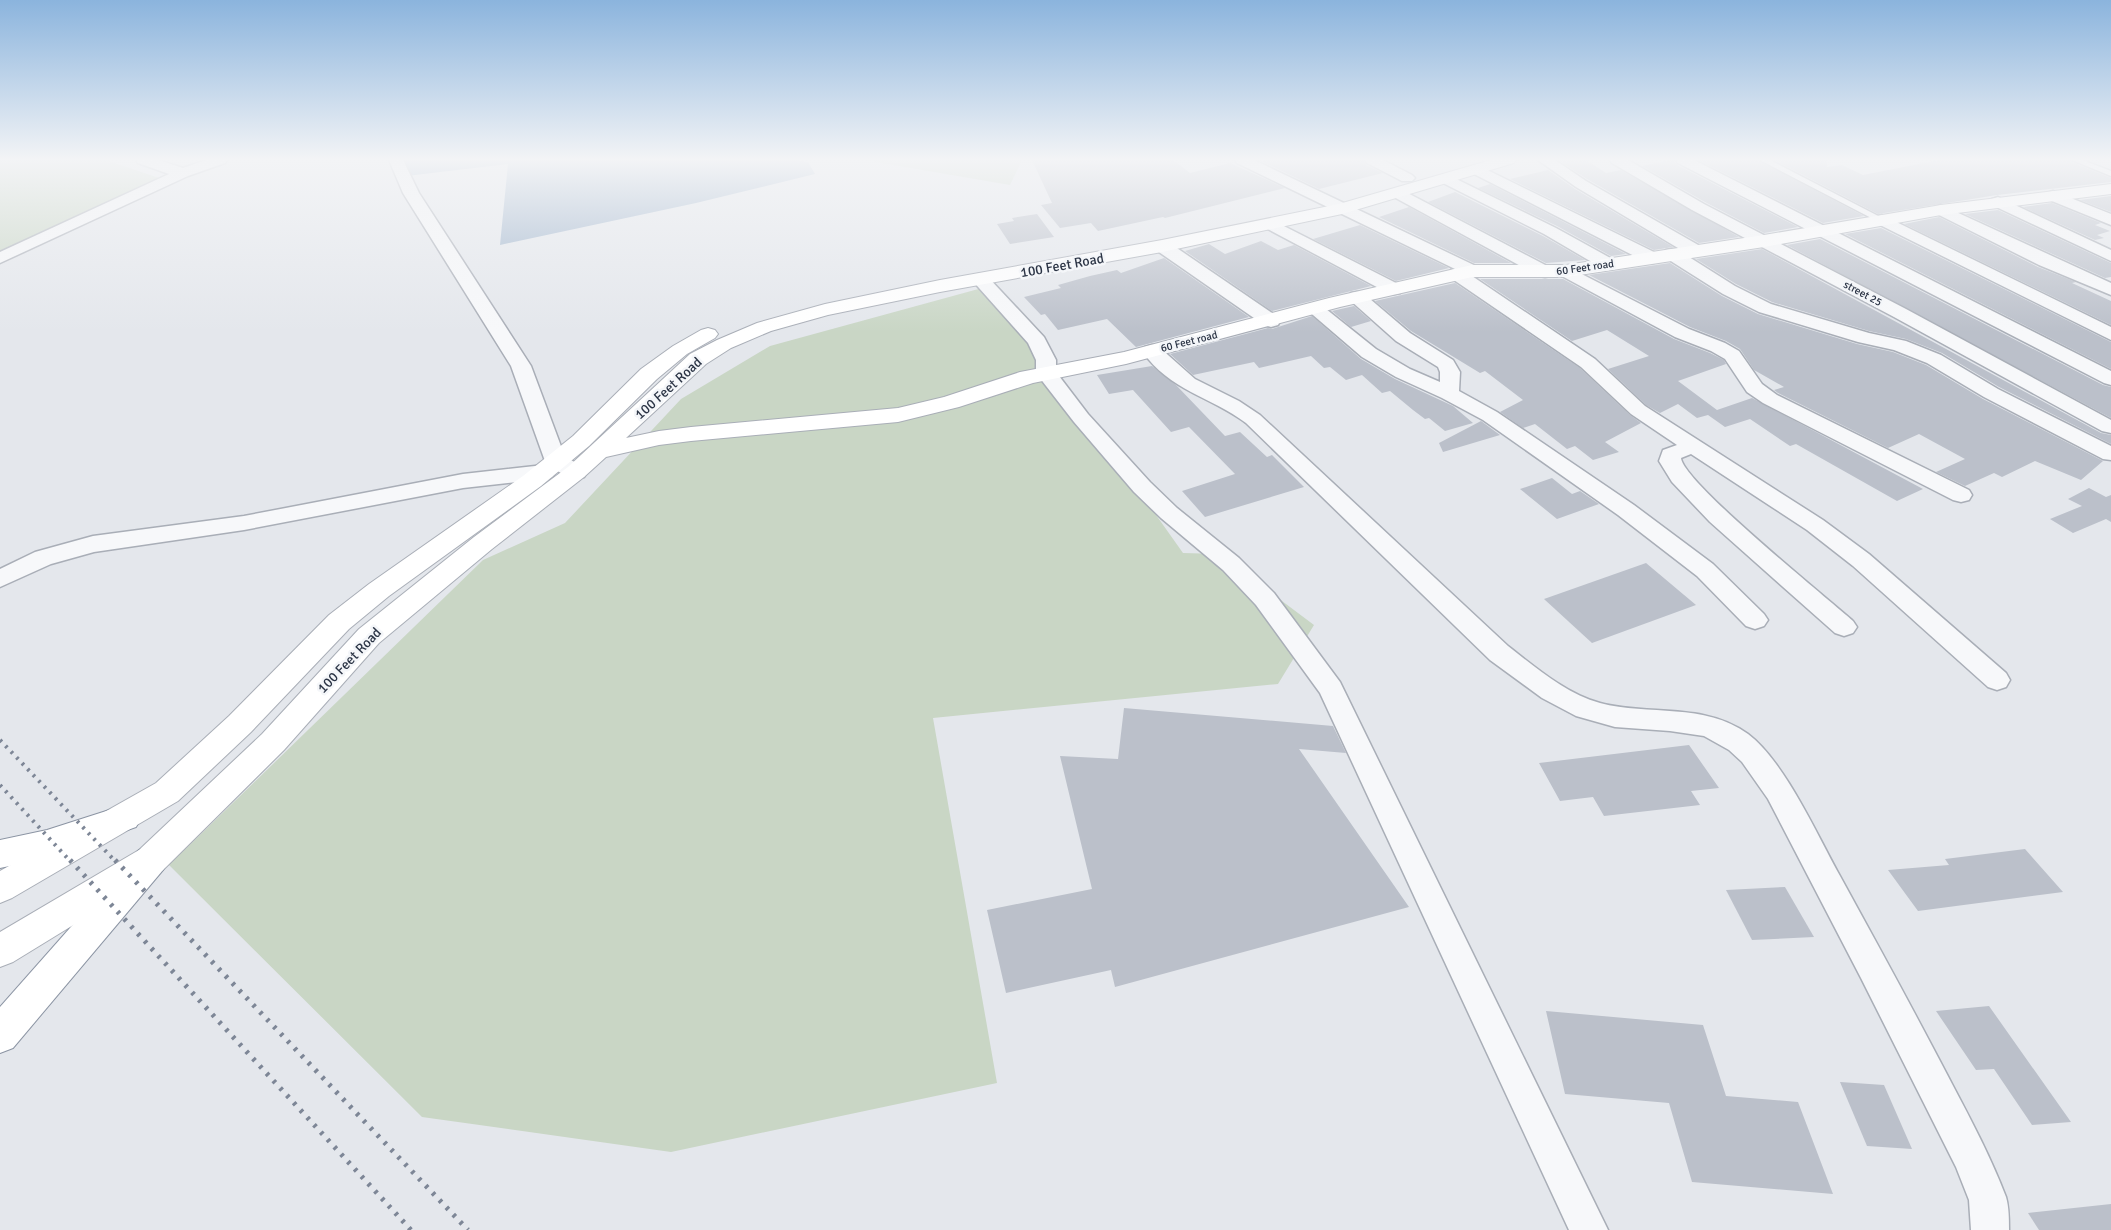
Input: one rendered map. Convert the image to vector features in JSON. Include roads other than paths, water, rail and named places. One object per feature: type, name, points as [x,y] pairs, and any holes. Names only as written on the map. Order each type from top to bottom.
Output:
[{"type":"main road","name":"100 Feet Road","points":[[587,448],[649,374],[680,350],[711,332],[763,313],[825,295],[1258,217]]},
{"type":"main road","name":"100 Feet Road","points":[[0,888],[125,818],[167,792],[240,724],[339,622],[379,590],[587,448],[691,365],[724,344],[764,327],[825,310],[980,279],[1162,246],[1270,224],[1291,217]]},
{"type":"main road","name":"60 Feet road","points":[[587,448],[691,434],[898,415],[951,402],[1009,383],[1152,351],[1357,297],[1464,273],[1566,271],[1694,250],[1764,241],[1897,217]]},
{"type":"main road","name":"100 Feet Road","points":[[0,951],[151,860],[273,742],[368,636],[483,543],[559,468]]},
{"type":"main road","points":[[0,854],[47,844],[125,818]]},
{"type":"main road","points":[[0,1035],[151,860]]},
{"type":"street","points":[[0,258],[87,217]]},
{"type":"street","points":[[0,579],[43,558],[93,544],[244,524],[463,481],[559,468],[521,366],[426,217]]},
{"type":"street","points":[[1358,217],[1464,273],[1606,377],[1626,400],[1638,410],[1815,525],[1861,560],[1997,680]]},
{"type":"street","points":[[1455,217],[1544,272]]},
{"type":"street","points":[[1523,217],[1608,264]]},
{"type":"street","points":[[1573,217],[1652,258]]},
{"type":"street","points":[[1641,217],[1694,250]]},
{"type":"street","name":"street 25","points":[[1718,217],[1900,313],[2109,427]]},
{"type":"street","points":[[1795,217],[2111,379]]},
{"type":"street","points":[[1956,217],[2045,261],[2111,290]]},
{"type":"street","points":[[2030,217],[2111,256]]},
{"type":"street","points":[[1882,220],[2111,334]]},
{"type":"street","points":[[1270,224],[1394,289]]},
{"type":"street","points":[[1162,246],[1271,320]]},
{"type":"street","points":[[1672,254],[1729,290],[1765,308],[1865,338],[1900,345],[1934,359],[1991,394],[2111,454]]},
{"type":"street","points":[[1566,271],[1682,333],[1718,347],[1732,355],[1754,388],[1770,399],[1961,495]]},
{"type":"street","points":[[980,279],[1037,341],[1046,360],[1056,372],[1081,418],[1142,487],[1169,514],[1231,564],[1265,599],[1331,689],[1589,1230]]},
{"type":"street","points":[[1357,297],[1403,337],[1446,364],[1450,372],[1449,394]]},
{"type":"street","points":[[1314,309],[1375,357],[1490,416],[1626,510],[1705,570],[1755,620]]},
{"type":"street","points":[[1152,351],[1177,376],[1242,409],[1499,653],[1535,682],[1587,710],[1629,718],[1680,721],[1714,727],[1737,741],[1761,763],[1873,967],[1970,1156],[1988,1200],[1990,1230]]},
{"type":"street","points":[[1693,446],[1671,455],[1670,461],[1680,477],[1718,517],[1844,626]]},
{"type":"lane","points":[[1877,217],[1882,220]]},
{"type":"water","points":[[503,217],[629,217],[500,245]]},
{"type":"railway","points":[[0,740],[116,862]]},
{"type":"railway","points":[[0,785],[71,862]]},
{"type":"railway","points":[[70,860],[411,1230]]},
{"type":"railway","points":[[115,860],[468,1230]]}]
